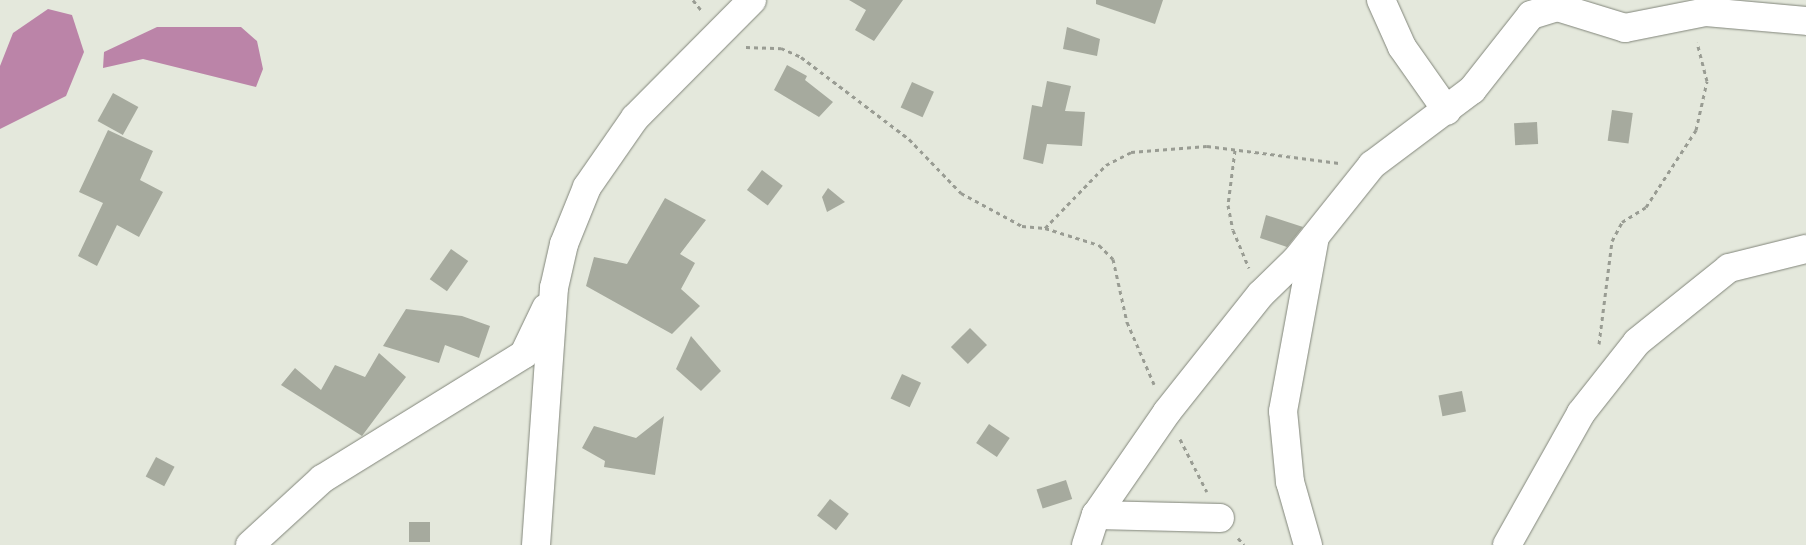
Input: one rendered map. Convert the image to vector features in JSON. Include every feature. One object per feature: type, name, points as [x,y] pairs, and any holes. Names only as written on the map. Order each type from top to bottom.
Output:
[{"type":"street","points":[[534,539],[554,288],[564,244],[587,187],[634,118],[752,0]]},
{"type":"street","points":[[1380,0],[1394,34],[1447,111]]},
{"type":"street","points":[[1086,545],[1096,515],[1167,412],[1261,294],[1316,235],[1372,165],[1447,111],[1472,90],[1531,15],[1546,8],[1569,10],[1611,27],[1661,10],[1806,21]]},
{"type":"street","points":[[1308,545],[1290,482],[1284,411],[1316,235]]},
{"type":"street","points":[[1507,545],[1581,413],[1637,342],[1729,268],[1806,248]]},
{"type":"street","points":[[250,545],[322,479],[524,354],[554,288]]},
{"type":"street","points":[[1096,515],[1220,518]]},
{"type":"path","points":[[1599,348],[1612,241],[1622,222],[1646,207],[1696,130],[1707,81],[1696,36],[1706,12]]},
{"type":"path","points":[[705,46],[767,47],[791,52],[909,139],[961,193],[1022,226],[1045,228],[1099,245],[1113,260],[1127,322],[1167,412],[1220,518],[1244,545]]},
{"type":"path","points":[[1045,228],[1106,165],[1130,152],[1207,146],[1372,165]]},
{"type":"path","points":[[1235,150],[1228,205],[1233,230],[1261,294]]},
{"type":"shaded area","points":[[48,9],[72,15],[84,52],[66,96],[0,129],[0,66],[13,33]]},
{"type":"shaded area","points":[[157,27],[241,27],[257,41],[263,69],[256,87],[143,59],[103,68],[104,52]]},
{"type":"building","points":[[849,0],[903,0],[874,41],[855,30],[866,10]]},
{"type":"building","points":[[1096,0],[1163,0],[1155,24],[1096,4]]},
{"type":"building","points":[[1067,27],[1100,39],[1097,56],[1063,49]]},
{"type":"building","points":[[787,65],[807,76],[805,80],[833,102],[819,117],[774,90]]},
{"type":"building","points":[[1047,81],[1071,86],[1065,111],[1085,112],[1082,146],[1047,144],[1043,164],[1023,159],[1032,105],[1042,107]]},
{"type":"building","points":[[912,82],[934,92],[923,117],[901,108]]},
{"type":"building","points":[[113,93],[138,107],[123,135],[97,121]]},
{"type":"building","points":[[1612,110],[1633,113],[1628,144],[1608,141]]},
{"type":"building","points":[[1537,122],[1538,144],[1515,145],[1514,123]]},
{"type":"building","points":[[108,130],[153,151],[140,180],[163,192],[139,237],[117,225],[97,266],[78,256],[103,203],[79,192]]},
{"type":"building","points":[[762,170],[783,186],[768,206],[747,190]]},
{"type":"building","points":[[828,188],[845,202],[827,212],[822,197]]},
{"type":"building","points":[[665,198],[706,220],[680,254],[695,263],[681,289],[700,306],[672,334],[586,286],[594,257],[627,264]]},
{"type":"building","points":[[1266,215],[1303,227],[1287,247],[1260,238]]},
{"type":"building","points":[[451,249],[468,261],[447,291],[430,279]]},
{"type":"building","points":[[406,309],[462,316],[490,326],[479,358],[445,345],[439,363],[383,346]]},
{"type":"building","points":[[970,328],[987,345],[968,364],[951,347]]},
{"type":"building","points":[[691,336],[721,371],[701,391],[676,369]]},
{"type":"building","points":[[379,353],[406,377],[362,436],[281,385],[295,368],[321,390],[335,365],[365,377]]},
{"type":"building","points":[[902,374],[921,383],[910,407],[891,398]]},
{"type":"building","points":[[1462,391],[1466,412],[1442,416],[1438,396]]},
{"type":"building","points":[[664,416],[655,475],[604,467],[605,461],[582,448],[594,426],[636,438]]},
{"type":"building","points":[[989,424],[1010,438],[997,457],[976,443]]},
{"type":"building","points":[[156,457],[175,467],[164,486],[146,476]]},
{"type":"building","points":[[1066,480],[1072,499],[1043,509],[1037,490]]},
{"type":"building","points":[[830,499],[849,514],[836,530],[817,516]]},
{"type":"building","points":[[409,522],[430,522],[430,542],[409,542]]}]
